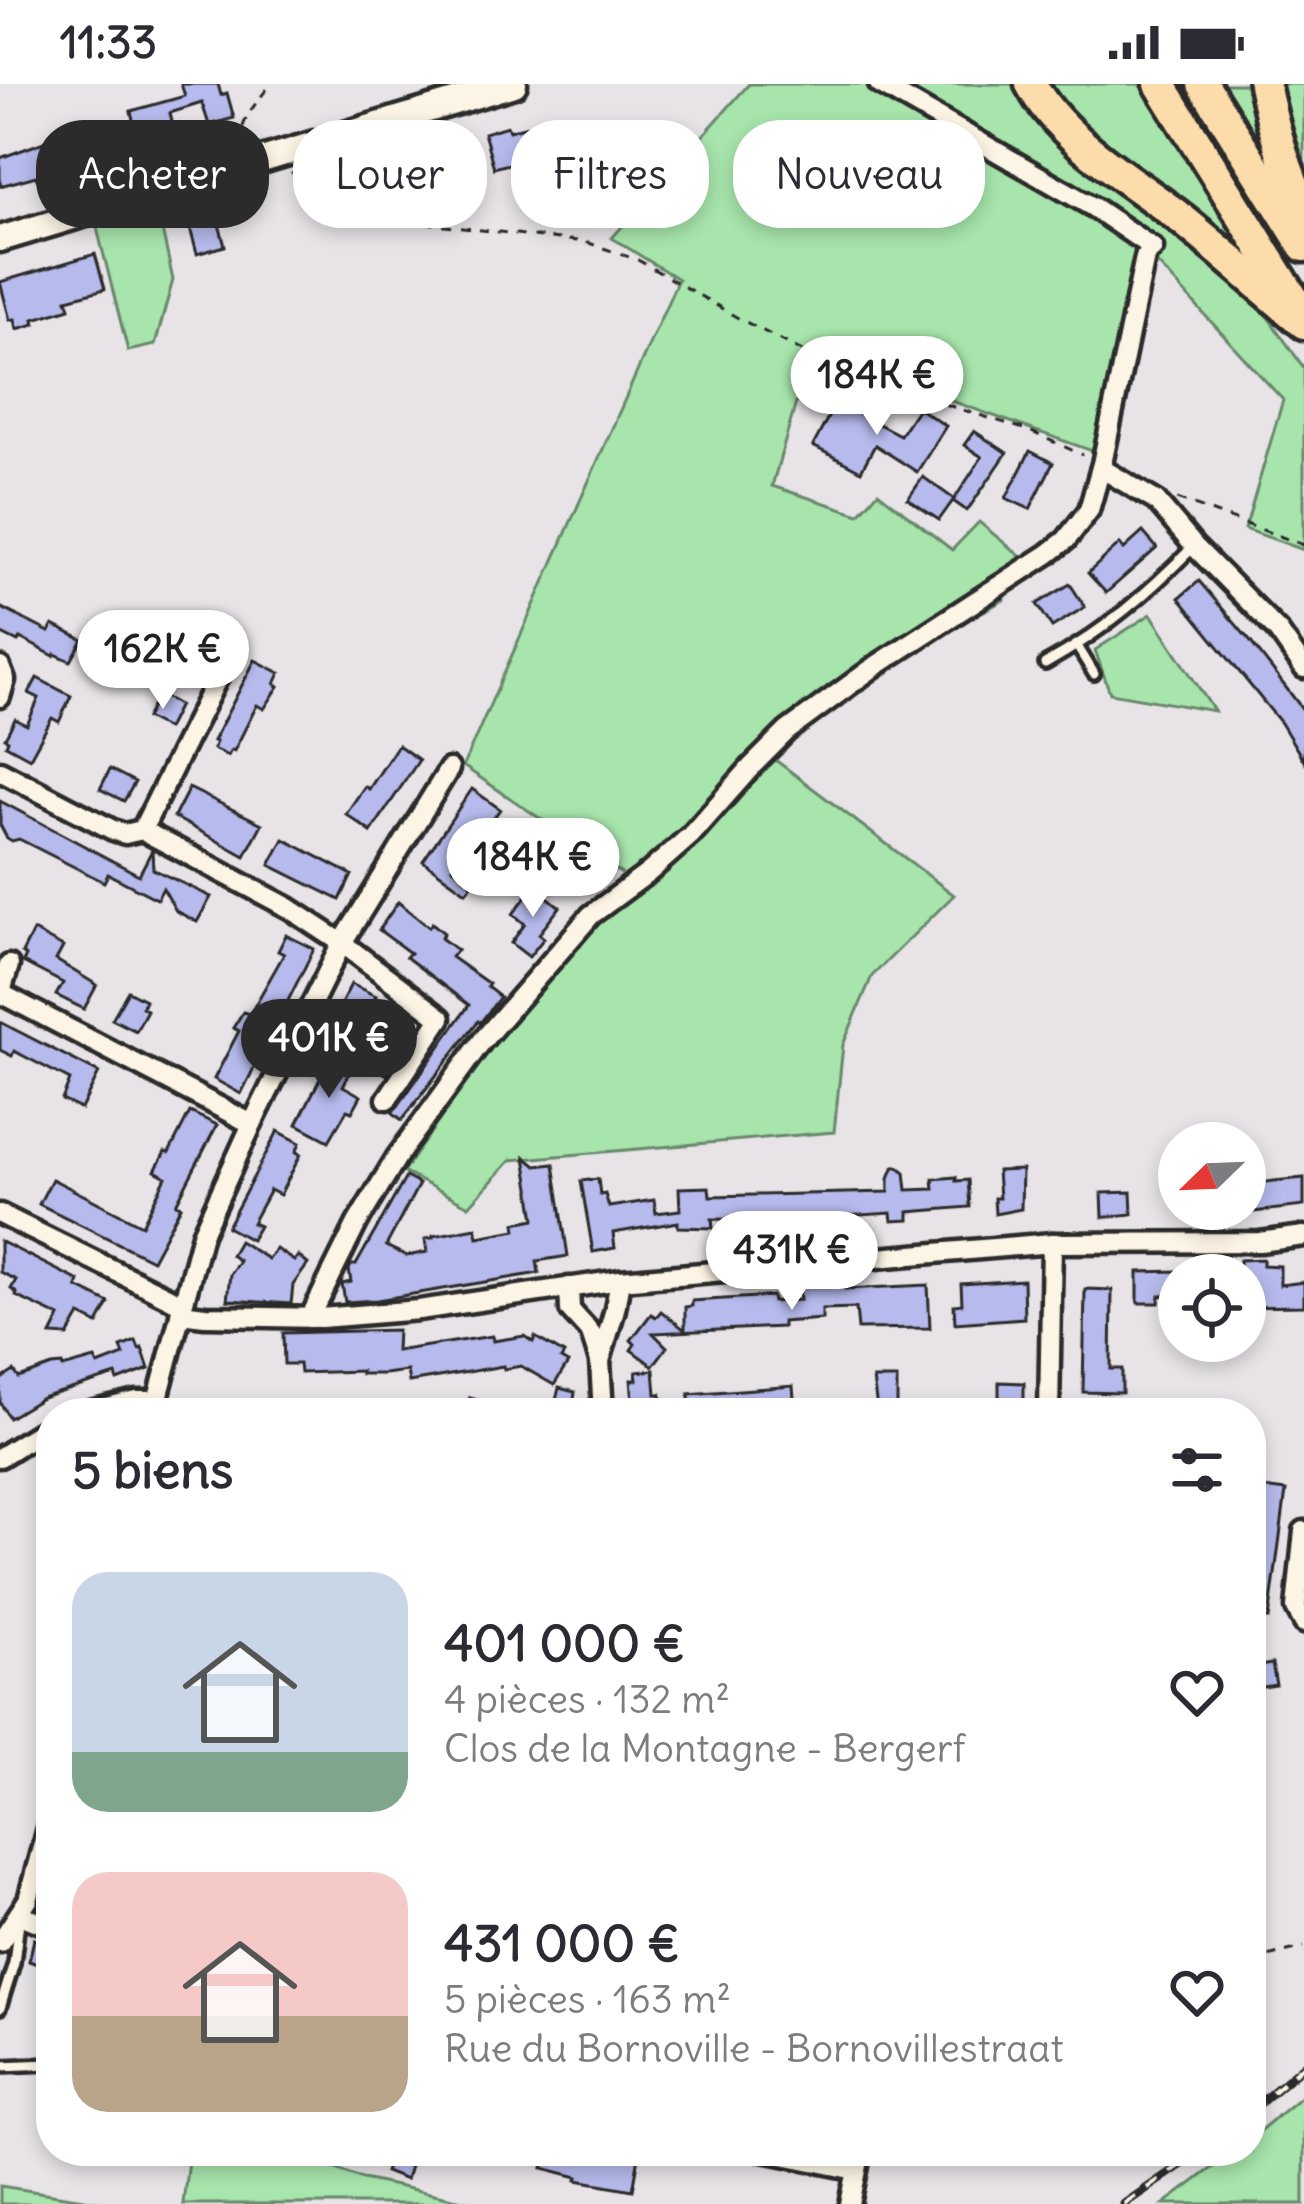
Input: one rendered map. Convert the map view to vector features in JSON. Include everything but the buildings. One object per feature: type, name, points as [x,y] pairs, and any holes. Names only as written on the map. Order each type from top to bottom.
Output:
[{"type":"highway","points":[[1031,84],[1043,106],[1064,128],[1304,319]]},
{"type":"highway","points":[[1160,84],[1304,319]]},
{"type":"highway","points":[[1203,84],[1304,246]]},
{"type":"highway","points":[[1264,84],[1274,130],[1304,208]]},
{"type":"street","points":[[269,158],[514,84]]},
{"type":"street","points":[[310,1318],[357,1222],[402,1150],[482,1042],[592,915],[691,835],[787,731],[874,667],[1017,576],[1066,540],[1089,510],[1144,262],[1153,248],[1093,207],[879,84]]},
{"type":"street","points":[[0,239],[36,228]]},
{"type":"street","points":[[1101,466],[1156,501],[1278,631],[1304,668]]},
{"type":"street","points":[[142,830],[234,645]]},
{"type":"street","points":[[0,667],[5,680],[0,697]]},
{"type":"street","points":[[157,1398],[202,1234],[252,1124],[342,943],[449,769]]},
{"type":"street","points":[[0,770],[112,830],[124,834],[142,830],[248,885],[342,943],[441,1018],[387,1099]]},
{"type":"street","points":[[8,964],[1,992],[252,1124]]},
{"type":"street","points":[[0,1214],[181,1308],[216,1317],[310,1318],[419,1310],[620,1280],[1052,1243],[1260,1242],[1304,1236]]},
{"type":"street","points":[[1049,1398],[1052,1243]]},
{"type":"street","points":[[600,1361],[620,1280]]},
{"type":"street","points":[[569,1287],[570,1310],[592,1333],[602,1398]]},
{"type":"street","points":[[0,1457],[36,1434]]},
{"type":"street","points":[[1304,1531],[1296,1608],[1304,1623]]},
{"type":"street","points":[[0,1942],[28,1900],[36,1870]]},
{"type":"street","points":[[20,1916],[36,1922]]},
{"type":"street","points":[[850,2204],[858,2166]]},
{"type":"lane","points":[[1046,664],[1150,591],[1194,546]]},
{"type":"lane","points":[[1077,646],[1094,674]]},
{"type":"lane","points":[[0,2008],[14,1963],[20,1916]]},
{"type":"lane","points":[[0,2066],[36,2065]]},
{"type":"path","points":[[247,120],[271,84]]},
{"type":"path","points":[[269,167],[404,217],[586,242],[638,260],[810,356],[895,389],[1027,430],[1101,466]]},
{"type":"path","points":[[1156,501],[1162,494],[1304,545]]},
{"type":"path","points":[[1266,1956],[1304,1946]]},
{"type":"green space","points":[[749,84],[1139,84],[1265,283],[1255,299],[1304,368],[1304,550],[1245,529],[1283,400],[1157,263],[1138,257],[1098,453],[811,351],[772,486],[859,514],[878,492],[952,550],[979,522],[1025,560],[995,582],[1004,600],[926,643],[770,756],[954,895],[872,976],[843,1045],[834,1132],[511,1160],[469,1206],[403,1172],[584,914],[623,875],[463,766],[678,279],[612,238],[621,228],[709,228],[709,129]]},
{"type":"green space","points":[[1223,84],[1304,84],[1304,178],[1272,170]]},
{"type":"green space","points":[[97,228],[162,228],[173,280],[155,345],[128,351]]},
{"type":"green space","points":[[1151,614],[1214,711],[1110,693],[1095,650]]},
{"type":"green space","points":[[1304,2094],[1304,2204],[1164,2204],[1215,2166],[1266,2166],[1266,2126]]},
{"type":"green space","points":[[187,2166],[328,2166],[363,2179],[481,2204],[183,2204]]},
{"type":"green space","points":[[0,2186],[116,2204],[0,2204]]},
{"type":"railway","points":[[1266,2098],[1304,2065]]},
{"type":"railway","points":[[1124,2204],[1179,2166]]}]
